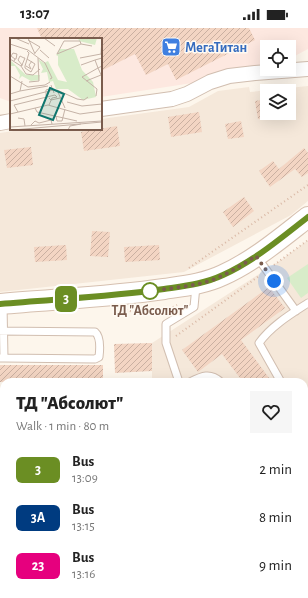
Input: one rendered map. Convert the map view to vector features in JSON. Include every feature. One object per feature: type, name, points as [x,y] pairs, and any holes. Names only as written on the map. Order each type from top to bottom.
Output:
[{"type":"main road","points":[[2,304],[139,293],[190,278],[210,280],[261,263],[270,246],[308,217]]},
{"type":"street","points":[[102,109],[172,99],[187,94],[210,82],[229,76],[308,69]]},
{"type":"street","points":[[0,123],[10,121]]},
{"type":"lane","points":[[261,263],[296,311]]},
{"type":"lane","points":[[178,378],[166,343],[166,324],[194,307],[190,278]]},
{"type":"lane","points":[[279,378],[259,343],[264,335],[308,302]]},
{"type":"lane","points":[[2,304],[2,331],[2,358],[95,359],[99,357],[100,354],[99,335],[95,332],[2,331]]},
{"type":"lane","points":[[198,378],[205,376],[217,378]]},
{"type":"path","points":[[190,278],[308,185]]},
{"type":"path","points":[[166,343],[261,263],[308,240]]},
{"type":"shaded area","points":[[0,28],[308,28],[308,49],[296,55],[296,40],[260,40],[260,73],[102,97],[102,38],[10,38],[10,102],[0,98]]},
{"type":"shaded area","points":[[308,86],[308,201],[291,215],[184,272],[0,292],[0,133],[20,130],[102,130],[102,119],[189,107],[218,91],[249,87],[250,92],[260,91],[260,120],[296,120],[296,87]]},
{"type":"shaded area","points":[[308,240],[308,378],[152,378],[152,343],[281,260]]},
{"type":"green space","points":[[308,264],[308,293],[301,298],[287,278]]},
{"type":"building","name":"МегаТитан","points":[[37,28],[249,28],[255,40],[176,80],[168,64],[146,75],[135,54],[102,70],[102,38],[42,38]]},
{"type":"building","points":[[260,100],[260,119],[258,119],[255,101]]},
{"type":"building","points":[[199,112],[202,132],[171,137],[168,117]]},
{"type":"building","points":[[241,121],[244,137],[228,139],[225,124]]},
{"type":"building","points":[[117,126],[120,146],[84,151],[81,132],[102,130],[102,128]]},
{"type":"building","points":[[31,147],[33,165],[7,168],[4,150]]},
{"type":"building","points":[[304,148],[308,153],[308,173],[302,177],[295,169],[270,187],[259,171],[273,161],[279,169]]},
{"type":"building","points":[[244,197],[254,211],[233,227],[223,212]]},
{"type":"building","points":[[92,231],[110,232],[108,257],[90,256]]},
{"type":"building","points":[[66,245],[67,260],[35,262],[34,247]]},
{"type":"building","points":[[159,245],[160,260],[125,262],[124,247]]},
{"type":"building","points":[[269,287],[285,308],[241,340],[269,378],[240,378],[222,354],[198,372],[182,350]]},
{"type":"building","points":[[152,343],[152,371],[115,373],[114,344]]},
{"type":"building","points":[[0,365],[103,365],[103,378],[0,378]]},
{"type":"bus line","name":"3","points":[[0,304],[139,293],[196,284],[223,275],[238,267],[270,246],[308,217]]},
{"type":"place","name":"МегаТитан","points":[[171,47]]},
{"type":"place","name":"ТД \"Абсолют\"","points":[[150,291]]},
{"type":"route","points":[[150,291],[196,284],[210,280],[223,275],[256,256],[274,281]]}]
